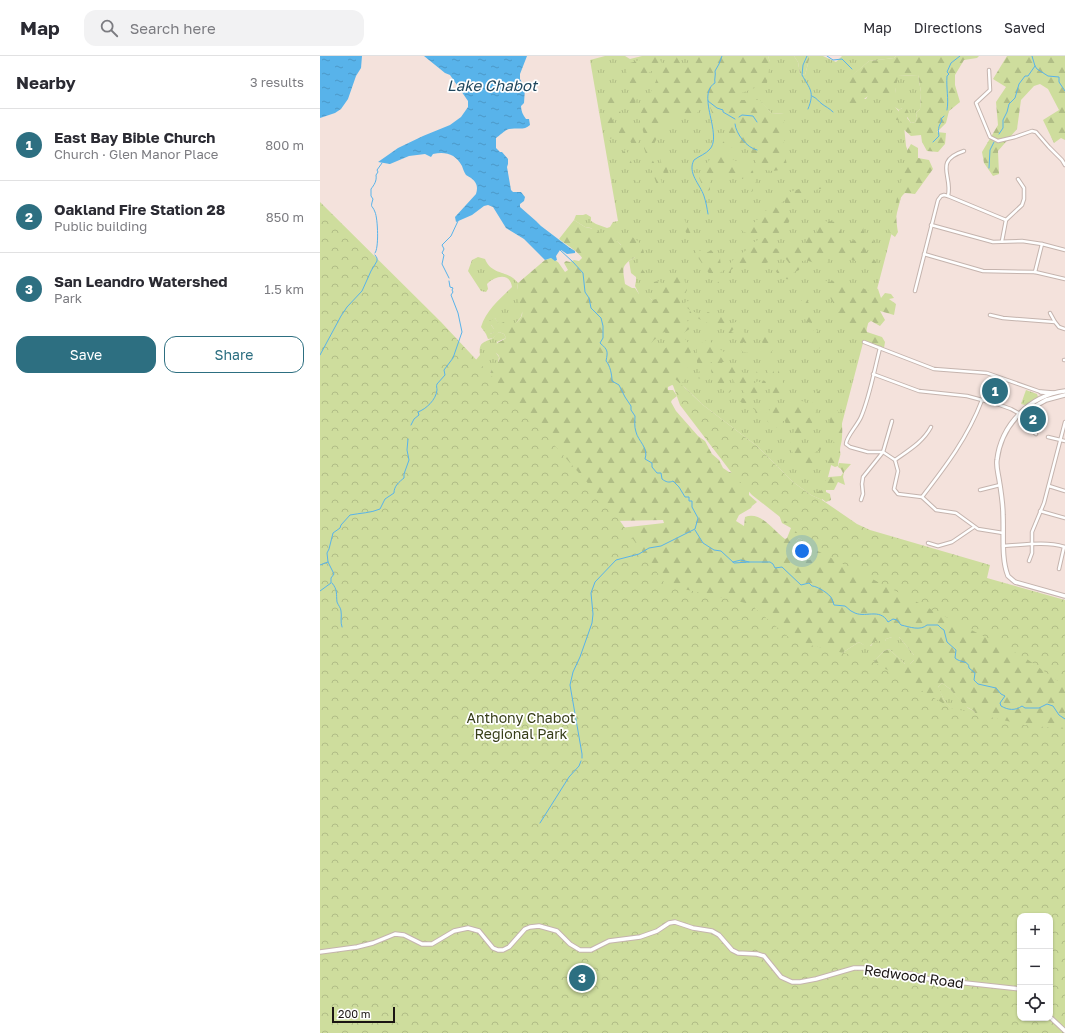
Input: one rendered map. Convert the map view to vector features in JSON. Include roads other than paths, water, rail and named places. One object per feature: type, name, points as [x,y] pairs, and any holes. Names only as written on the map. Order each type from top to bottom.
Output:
[{"type":"main road","points":[[1041,392],[1054,393],[1065,391]]},
{"type":"main road","points":[[1054,393],[1029,405],[1010,424],[1000,448],[997,462],[1003,515],[1003,546],[1006,574],[1015,582],[1065,596]]},
{"type":"main road","points":[[1046,398],[1065,395]]},
{"type":"main road","name":"Redwood Road","points":[[320,952],[373,943],[394,934],[404,935],[422,944],[432,944],[454,931],[468,928],[479,931],[493,948],[503,950],[509,948],[525,929],[539,926],[557,931],[575,948],[580,950],[591,950],[609,941],[628,940],[650,934],[669,923],[676,922],[689,927],[715,932],[732,950],[738,953],[764,956],[781,976],[792,982],[810,980],[854,968],[863,968],[895,973],[914,974],[929,979],[1017,989]]},
{"type":"main road","points":[[1053,1021],[1065,1031]]},
{"type":"street","points":[[989,70],[990,90],[976,103],[990,137],[998,141],[1032,131],[1036,132],[1062,160],[1065,166]]},
{"type":"street","points":[[948,196],[950,187],[946,176],[946,166],[952,157],[964,150]]},
{"type":"street","points":[[1002,241],[1006,220],[1022,205],[1024,199],[1024,188],[1018,179]]},
{"type":"street","points":[[915,291],[931,225],[938,200],[941,196],[948,196],[1006,220]]},
{"type":"street","points":[[931,225],[993,242],[1022,241],[1065,250]]},
{"type":"street","points":[[1035,272],[1042,244]]},
{"type":"street","points":[[924,254],[983,271],[1035,272],[1065,279]]},
{"type":"street","points":[[1050,312],[1059,327],[1065,329]]},
{"type":"street","points":[[990,315],[1003,318],[1055,322]]},
{"type":"street","points":[[864,342],[934,369],[986,373],[1044,393],[1046,398]]},
{"type":"street","points":[[880,348],[863,412],[858,425],[846,439],[846,444],[850,447],[868,452],[883,452],[895,460],[898,471],[894,486],[896,492],[901,495],[922,497],[936,510],[956,513],[963,516],[974,527],[982,530],[1003,533]]},
{"type":"street","points":[[873,374],[919,391],[952,394],[982,400],[1011,409],[1020,414],[1029,428],[1036,434]]},
{"type":"street","points":[[922,497],[959,448],[970,430],[982,400]]},
{"type":"street","points":[[861,500],[863,494],[863,477],[883,452],[892,421]]},
{"type":"street","points":[[1030,560],[1032,552],[1032,532],[1048,486],[1065,422]]},
{"type":"street","points":[[895,460],[916,446],[931,427]]},
{"type":"street","points":[[1048,437],[1065,441]]},
{"type":"street","points":[[980,490],[1000,485]]},
{"type":"street","points":[[1048,486],[1065,490]]},
{"type":"street","points":[[1040,511],[1065,518]]},
{"type":"street","points":[[928,543],[938,546],[952,542],[974,527]]},
{"type":"street","points":[[1003,546],[1056,544],[1065,547],[1059,569]]},
{"type":"water","points":[[320,56],[362,56],[361,68],[356,76],[348,99],[341,109],[335,113],[320,118]]},
{"type":"water","name":"Lake Chabot","points":[[424,56],[527,56],[520,74],[520,79],[525,88],[524,103],[521,106],[521,110],[526,119],[529,119],[530,125],[525,128],[512,128],[506,131],[496,138],[496,148],[508,159],[507,167],[511,190],[513,192],[521,192],[525,197],[524,201],[520,204],[520,207],[541,226],[575,251],[575,253],[567,254],[560,250],[556,256],[557,260],[555,261],[551,258],[545,260],[524,239],[506,228],[493,207],[488,205],[484,206],[472,215],[456,222],[455,217],[476,194],[477,185],[466,175],[460,162],[450,154],[437,153],[433,154],[431,157],[425,154],[409,156],[390,164],[378,162],[398,148],[450,125],[461,117],[468,107],[468,101],[450,75],[445,73]]},
{"type":"waterway","points":[[722,56],[715,71],[715,83],[711,86],[709,91],[708,101],[735,119]]},
{"type":"waterway","points":[[807,56],[803,65],[802,75],[811,91],[808,109]]},
{"type":"waterway","points":[[827,56],[833,60],[842,59],[852,69]]},
{"type":"waterway","points":[[947,110],[947,76],[949,74],[947,72],[951,63],[960,56]]},
{"type":"waterway","points":[[1032,56],[1037,69],[1048,76],[1059,77],[1059,82],[1065,91]]},
{"type":"waterway","points":[[999,134],[1003,128],[1003,120],[1009,104],[1015,98],[1019,84],[1025,76],[1028,76],[1035,66]]},
{"type":"waterway","points":[[812,96],[833,112]]},
{"type":"waterway","points":[[708,101],[713,133],[712,145],[708,151],[694,160],[692,165],[693,174],[704,196],[708,214]]},
{"type":"waterway","points":[[739,117],[742,115],[753,116],[757,122]]},
{"type":"waterway","points":[[933,142],[939,136],[938,130],[942,121],[941,119],[944,116]]},
{"type":"waterway","points":[[735,124],[737,132],[746,144],[757,150]]},
{"type":"waterway","points":[[989,168],[990,150],[994,142]]},
{"type":"waterway","points":[[375,253],[378,240],[376,216],[372,205],[373,199],[371,196],[371,189],[376,181],[377,170],[382,163]]},
{"type":"waterway","points":[[449,278],[442,264],[444,255],[442,253],[444,249],[442,245],[451,236],[458,221]]},
{"type":"waterway","points":[[560,250],[583,273],[585,292],[589,298],[591,308],[601,318],[603,338],[600,343],[607,351],[606,361],[609,365],[612,381],[619,385],[631,406],[631,410],[635,416],[636,432],[646,451],[645,459],[652,463],[652,467],[657,473],[661,473],[662,479],[668,482],[673,481],[685,497],[689,497],[689,501],[692,501],[692,507],[698,518],[695,529],[661,546],[649,548],[639,554],[616,560],[595,582],[591,593],[593,614],[592,623],[573,672],[570,685],[582,758]]},
{"type":"waterway","points":[[320,355],[341,316],[362,291],[377,261],[375,255]]},
{"type":"waterway","points":[[411,425],[414,419],[419,415],[418,412],[433,401],[437,390],[437,384],[445,375],[444,370],[453,358],[462,332],[458,313],[451,295],[453,288],[450,287],[449,281]]},
{"type":"waterway","points":[[320,591],[331,583],[331,578],[334,574],[328,562],[327,553],[333,533],[340,528],[350,515],[380,509],[385,499],[394,493],[396,486],[404,478],[409,460],[407,450],[408,439]]},
{"type":"waterway","points":[[695,530],[703,543],[714,550],[721,551],[734,563],[749,562]]},
{"type":"waterway","points":[[733,562],[741,560],[749,562],[770,562],[775,568],[782,567],[801,585],[809,583],[829,595],[834,605],[845,606],[857,614],[881,615],[888,622],[893,619],[897,620],[901,625],[915,628],[921,628],[927,625],[938,625],[944,630],[947,642],[956,650],[955,658],[968,664],[969,668],[975,673],[974,680],[978,684],[996,688],[1005,696],[1000,703],[1001,706],[1017,709],[1022,706],[1025,708],[1039,708],[1047,704],[1053,706],[1059,715],[1065,719]]},
{"type":"waterway","points":[[320,565],[328,562]]},
{"type":"waterway","points":[[332,583],[336,590],[337,602],[341,610],[342,627]]},
{"type":"waterway","points":[[540,823],[581,761]]},
{"type":"place","name":"East Bay Bible Church","points":[[995,391]]},
{"type":"place","name":"Oakland Fire Station 28","points":[[1033,419]]},
{"type":"place","name":"San Leandro Watershed","points":[[582,978]]},
{"type":"park label","name":"Anthony Chabot Regional Park","points":[[521,726]]}]
